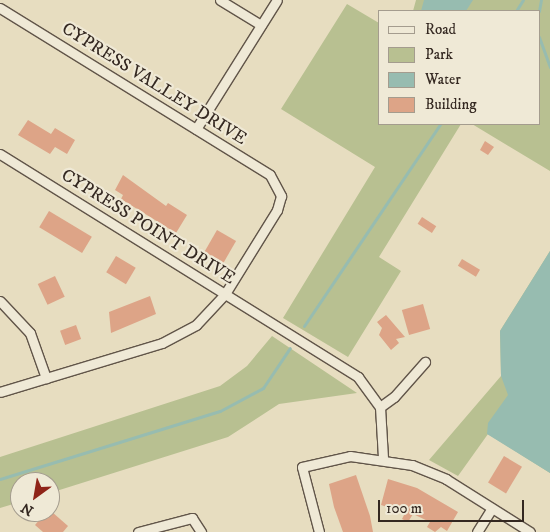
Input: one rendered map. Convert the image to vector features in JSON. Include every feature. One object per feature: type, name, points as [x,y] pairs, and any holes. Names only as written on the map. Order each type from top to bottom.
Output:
[{"type":"street","points":[[220,0],[261,25]]},
{"type":"street","points":[[196,129],[276,0]]},
{"type":"street","name":"CYPRESS VALLEY DRIVE","points":[[0,8],[270,175],[281,196],[277,210],[225,294]]},
{"type":"street","name":"CYPRESS POINT DRIVE","points":[[0,154],[358,377],[380,407]]},
{"type":"street","points":[[0,392],[185,333],[225,294]]},
{"type":"street","points":[[0,301],[30,332],[46,378]]},
{"type":"street","points":[[383,458],[380,407],[394,397],[425,362]]},
{"type":"street","points":[[319,532],[302,467],[333,458],[383,458],[446,479],[530,532]]},
{"type":"street","points":[[478,532],[492,508]]},
{"type":"street","points":[[138,532],[192,518],[201,532]]},
{"type":"green space","points":[[416,0],[550,0],[550,171],[474,125],[540,125],[540,10],[413,10]]},
{"type":"green space","points":[[347,4],[378,22],[378,125],[460,125],[379,257],[401,271],[348,357],[283,318],[375,167],[281,109]]},
{"type":"green space","points":[[550,251],[550,473],[488,434],[458,476],[429,460],[501,376],[500,331]]},
{"type":"green space","points":[[272,336],[357,393],[279,404],[228,437],[60,490],[60,472],[10,472],[10,505],[0,508],[0,457],[220,386],[247,366]]},
{"type":"water","points":[[424,0],[473,0],[467,10],[421,10]]},
{"type":"water","points":[[550,251],[550,473],[487,434],[488,423],[508,395],[501,376],[500,331]]},
{"type":"building","points":[[28,120],[51,134],[55,128],[75,140],[67,154],[55,147],[50,154],[18,135]]},
{"type":"building","points":[[485,141],[494,147],[488,155],[480,150]]},
{"type":"building","points":[[123,175],[166,206],[168,203],[187,215],[176,233],[121,199],[123,195],[115,190]]},
{"type":"building","points":[[49,211],[92,237],[82,253],[39,227]]},
{"type":"building","points":[[422,217],[436,226],[432,233],[418,224]]},
{"type":"building","points":[[217,230],[236,241],[224,263],[204,252]]},
{"type":"building","points":[[116,256],[136,268],[126,284],[106,272]]},
{"type":"building","points":[[462,259],[480,270],[476,277],[458,266]]},
{"type":"building","points":[[55,276],[65,297],[48,305],[38,284]]},
{"type":"building","points":[[150,296],[156,314],[111,333],[109,312]]},
{"type":"building","points":[[423,304],[430,329],[409,335],[402,310]]},
{"type":"building","points":[[386,315],[405,337],[396,339],[399,343],[391,350],[379,335],[382,328],[377,322]]},
{"type":"building","points":[[76,325],[81,339],[65,345],[60,331]]},
{"type":"building","points":[[504,456],[522,467],[506,493],[488,483]]},
{"type":"building","points":[[356,475],[370,516],[373,532],[343,532],[334,507],[329,484]]},
{"type":"building","points":[[388,479],[417,488],[458,512],[447,531],[441,527],[435,532],[427,527],[430,522],[413,514],[408,522],[402,519],[405,513],[381,505]]},
{"type":"building","points":[[60,519],[68,526],[63,532],[43,532],[35,525],[38,522],[60,522]]},
{"type":"waterway","points":[[517,10],[523,0]]},
{"type":"waterway","points":[[539,10],[541,0]]},
{"type":"waterway","points":[[540,40],[550,67]]},
{"type":"waterway","points":[[304,326],[439,125]]},
{"type":"waterway","points":[[0,479],[220,411],[263,388],[290,348]]}]
